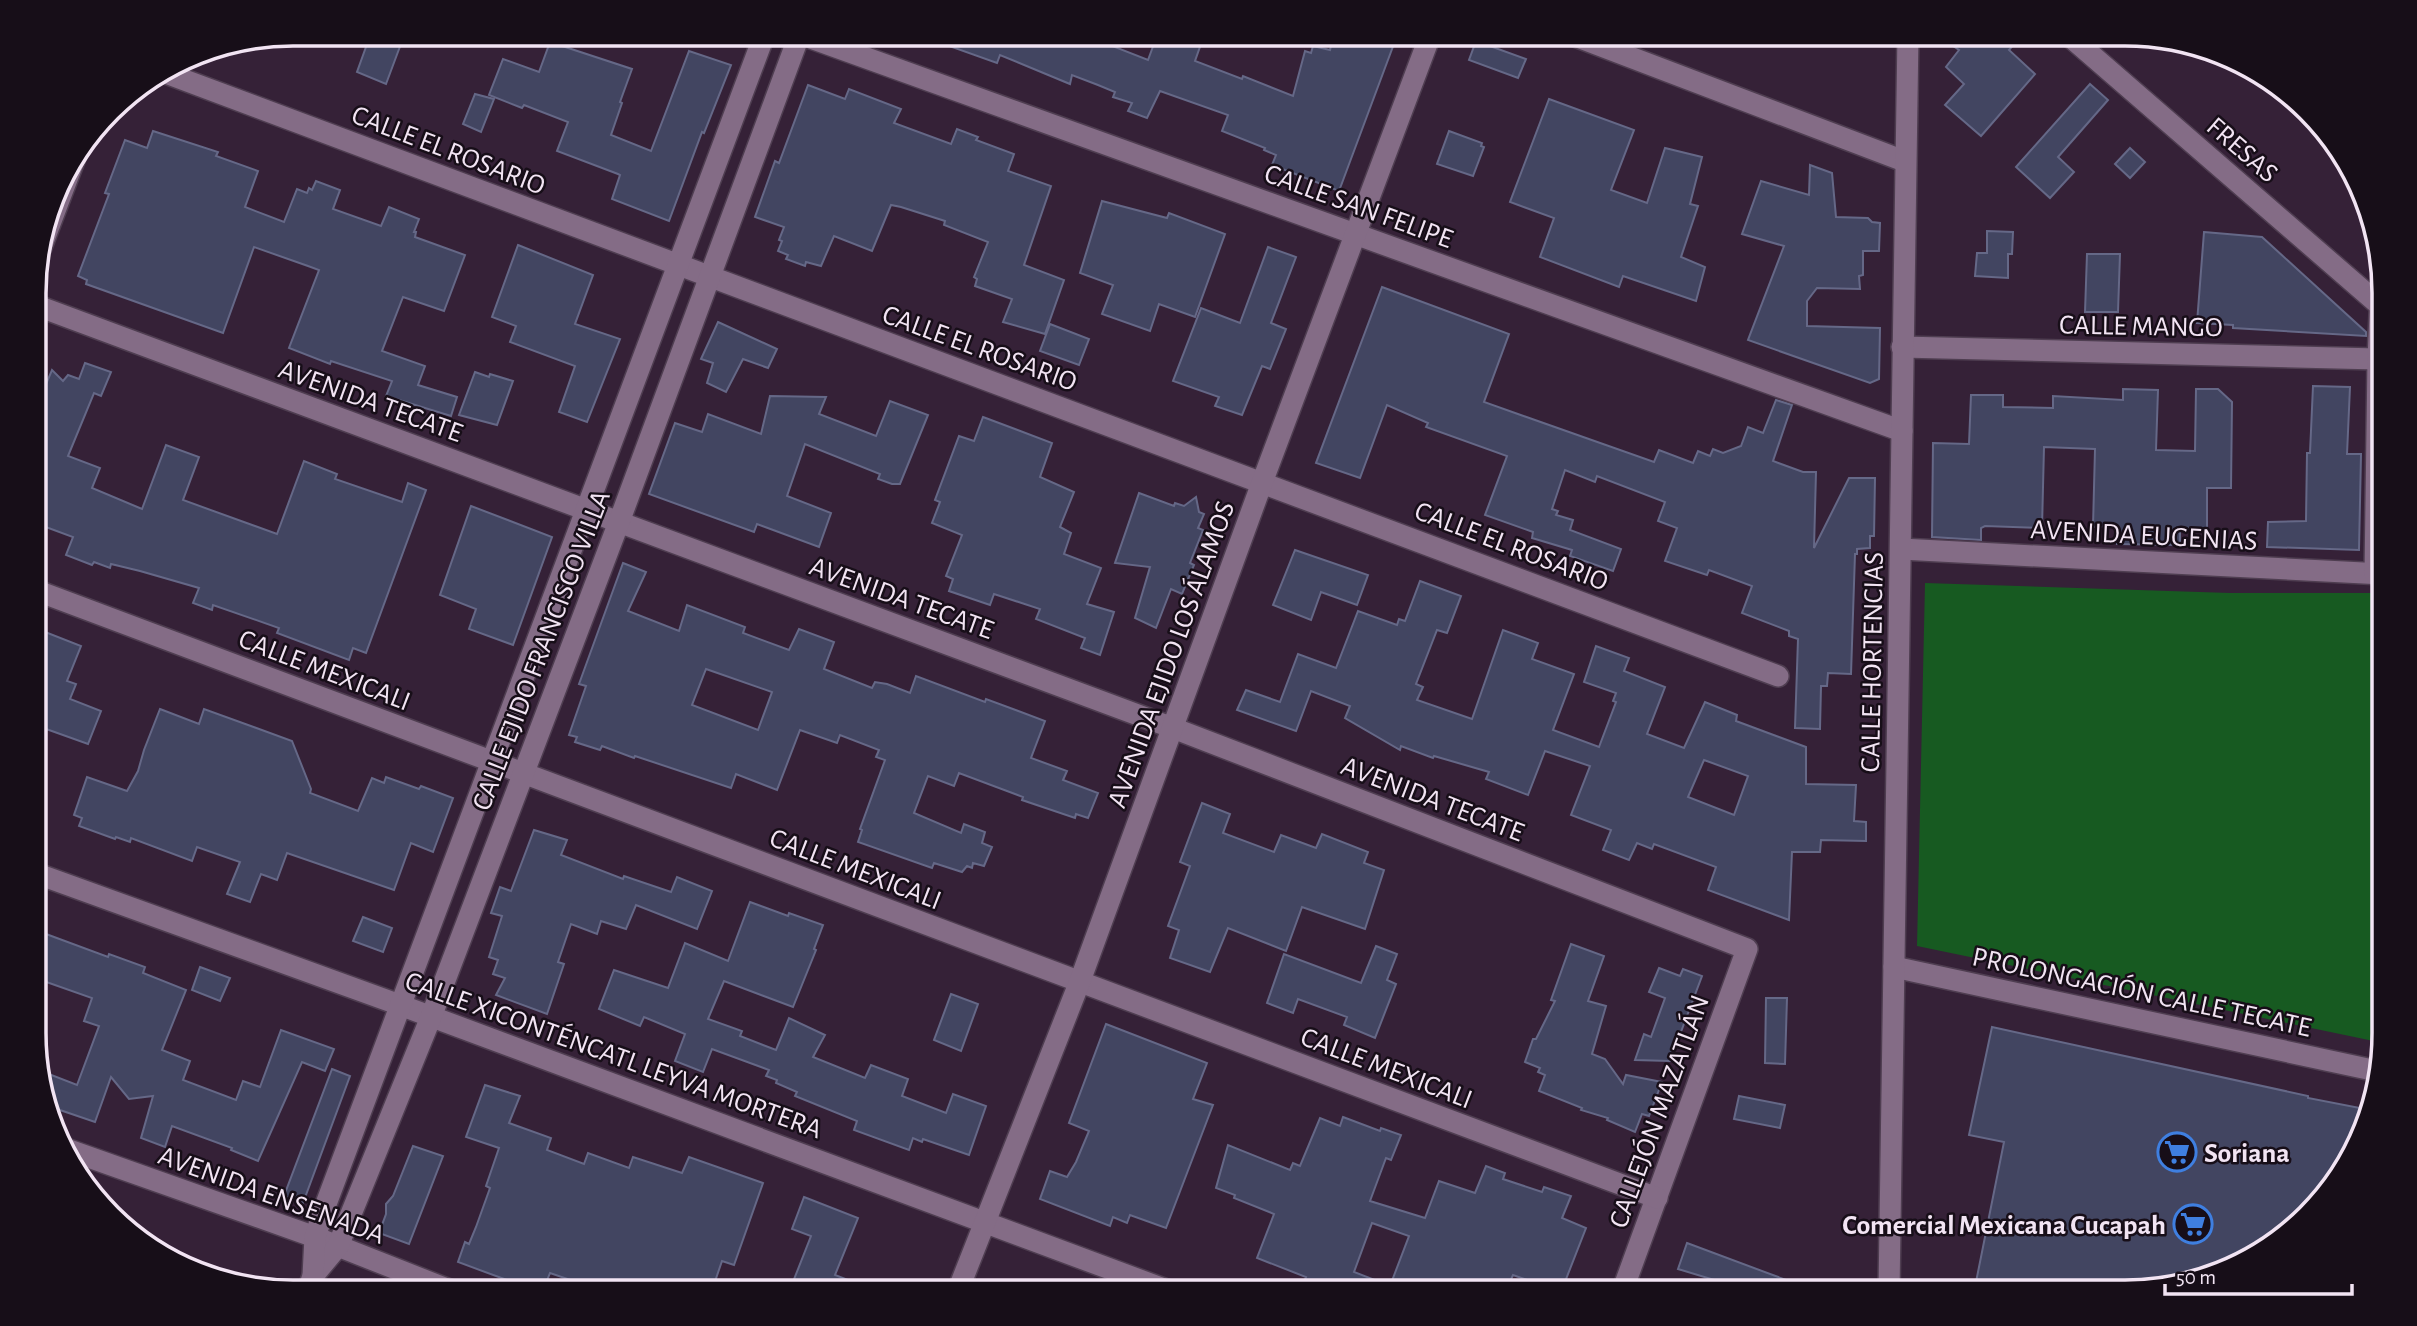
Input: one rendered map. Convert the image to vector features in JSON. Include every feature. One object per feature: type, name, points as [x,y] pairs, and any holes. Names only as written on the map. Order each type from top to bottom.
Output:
[{"type":"street","name":"CALLE EJIDO FRANCISCO VILLA","points":[[311,1280],[315,1237],[760,46]]},
{"type":"street","name":"CALLE EJIDO FRANCISCO VILLA","points":[[314,1280],[338,1247],[431,1017],[619,522],[795,46]]},
{"type":"street","name":"CALLE SAN FELIPE","points":[[833,46],[1902,431]]},
{"type":"street","name":"AVENIDA EJIDO LOS ÁLAMOS","points":[[962,1280],[1080,981],[1263,480],[1426,46]]},
{"type":"street","points":[[1601,46],[1904,161]]},
{"type":"street","name":"CALLE HORTENCIAS","points":[[1889,1280],[1908,46]]},
{"type":"street","name":"FRESAS","points":[[2081,46],[2371,297]]},
{"type":"street","name":"CALLE EL ROSARIO","points":[[174,76],[709,277],[1263,480],[1778,676]]},
{"type":"street","name":"AVENIDA TECATE","points":[[46,308],[1173,728],[1747,949]]},
{"type":"street","name":"CALLE MANGO","points":[[1902,346],[2371,359]]},
{"type":"street","name":"AVENIDA EUGENIAS","points":[[1901,549],[2371,574]]},
{"type":"street","name":"CALLE MEXICALI","points":[[46,594],[1657,1198]]},
{"type":"street","name":"CALLE XICONTÉNCATL LEYVA MORTERA","points":[[46,877],[400,1005],[1138,1280]]},
{"type":"street","name":"CALLEJÓN MAZATLÁN","points":[[1626,1280],[1747,949]]},
{"type":"street","name":"PROLONGACIÓN CALLE TECATE","points":[[1894,967],[2369,1069]]},
{"type":"street","name":"AVENIDA ENSENADA","points":[[77,1153],[315,1237],[423,1280]]},
{"type":"green space","points":[[1925,583],[2230,593],[2371,593],[2372,1041],[1917,946]]},
{"type":"building","points":[[366,46],[400,46],[386,84],[357,72]]},
{"type":"building","points":[[549,46],[562,46],[632,69],[611,135],[651,151],[689,51],[731,65],[704,133],[702,132],[669,221],[612,199],[620,175],[557,151],[568,122],[489,95],[503,59],[539,72]]},
{"type":"building","points":[[949,46],[1112,46],[1148,60],[1153,46],[1200,46],[1195,61],[1293,96],[1305,51],[1311,53],[1313,46],[1330,50],[1331,46],[1393,46],[1339,191],[1272,165],[1276,155],[1222,131],[1228,115],[1160,91],[1147,118],[1128,111],[1132,103],[1113,97],[1115,92],[1072,75],[1070,84],[1000,55],[997,63]]},
{"type":"building","points":[[1474,46],[1490,46],[1526,59],[1518,78],[1469,60]]},
{"type":"building","points":[[1953,46],[2012,46],[2009,50],[2035,74],[1981,136],[1945,105],[1964,84],[1946,67],[1959,50]]},
{"type":"building","points":[[2090,84],[2108,100],[2058,157],[2074,172],[2050,198],[2016,167]]},
{"type":"building","points":[[808,85],[845,99],[849,89],[901,109],[894,123],[951,144],[957,129],[978,137],[976,140],[1014,154],[1008,171],[1051,186],[1024,265],[1064,280],[1045,334],[1003,322],[1012,299],[975,286],[977,279],[974,277],[988,242],[944,225],[945,221],[901,207],[891,205],[872,251],[834,236],[821,266],[806,262],[805,266],[786,259],[788,255],[778,251],[784,227],[755,217],[775,161],[779,163]]},
{"type":"building","points":[[475,94],[494,99],[481,132],[463,124]]},
{"type":"building","points":[[1549,99],[1634,130],[1611,190],[1647,203],[1665,148],[1702,157],[1690,204],[1698,206],[1681,257],[1705,267],[1696,301],[1623,276],[1619,287],[1540,257],[1554,218],[1510,202]]},
{"type":"building","points":[[153,131],[218,152],[216,156],[258,171],[245,207],[284,222],[297,189],[307,193],[309,188],[312,190],[316,181],[340,190],[333,209],[381,226],[389,207],[419,219],[415,237],[465,255],[444,311],[403,297],[382,351],[425,366],[418,385],[457,397],[451,416],[386,396],[392,381],[331,361],[330,364],[289,348],[319,270],[308,266],[254,247],[223,333],[86,284],[87,280],[78,276],[109,194],[105,193],[125,140],[147,148]]},
{"type":"building","points":[[1449,131],[1482,143],[1481,146],[1484,147],[1473,176],[1437,164]]},
{"type":"building","points":[[2130,148],[2145,162],[2130,178],[2115,164]]},
{"type":"building","points":[[1810,165],[1832,173],[1836,217],[1868,218],[1872,222],[1880,223],[1879,251],[1863,251],[1860,289],[1817,288],[1807,301],[1807,326],[1880,328],[1879,379],[1870,383],[1748,340],[1784,246],[1742,234],[1761,181],[1809,195]]},
{"type":"building","points":[[1102,201],[1167,218],[1169,213],[1225,234],[1195,317],[1159,304],[1150,331],[1102,314],[1113,285],[1080,273]]},
{"type":"building","points":[[1987,231],[2013,232],[2012,254],[2008,254],[2008,278],[1975,276],[1977,253],[1987,253]]},
{"type":"building","points":[[2204,232],[2262,237],[2366,332],[2366,336],[2233,328],[2233,325],[2197,323]]},
{"type":"building","points":[[518,245],[593,275],[575,324],[620,339],[587,422],[559,412],[575,366],[510,342],[516,326],[492,317]]},
{"type":"building","points":[[1268,247],[1296,257],[1271,323],[1286,329],[1270,369],[1262,366],[1242,415],[1215,406],[1219,397],[1173,381],[1201,308],[1240,323]]},
{"type":"building","points":[[2087,254],[2120,254],[2118,312],[2085,312]]},
{"type":"building","points":[[1382,287],[1509,334],[1484,402],[1654,462],[1659,450],[1693,463],[1698,451],[1710,456],[1713,449],[1723,453],[1741,446],[1748,427],[1763,433],[1776,400],[1792,405],[1773,461],[1803,472],[1816,472],[1814,548],[1849,478],[1875,478],[1874,536],[1870,536],[1870,548],[1857,549],[1855,554],[1851,674],[1828,673],[1827,686],[1821,686],[1820,729],[1795,728],[1798,639],[1789,636],[1789,631],[1742,613],[1752,586],[1709,570],[1707,575],[1665,561],[1677,528],[1658,521],[1665,502],[1597,476],[1595,482],[1565,470],[1552,509],[1558,511],[1556,515],[1573,520],[1570,530],[1621,549],[1613,571],[1570,556],[1572,550],[1532,538],[1533,532],[1485,515],[1507,456],[1426,427],[1428,423],[1387,405],[1360,478],[1316,463]]},
{"type":"building","points":[[718,322],[777,349],[768,368],[743,359],[726,392],[707,383],[713,363],[701,359]]},
{"type":"building","points":[[1050,324],[1089,339],[1079,365],[1040,351]]},
{"type":"building","points":[[85,363],[111,372],[101,396],[94,393],[68,456],[100,468],[92,488],[142,509],[166,445],[199,457],[183,500],[277,534],[304,461],[337,474],[335,479],[402,502],[408,483],[426,490],[366,653],[353,648],[349,660],[277,633],[279,628],[213,605],[212,610],[193,603],[199,588],[111,564],[110,568],[94,562],[92,565],[66,555],[73,537],[46,527],[46,384],[52,370],[63,381],[68,375],[79,379]]},
{"type":"building","points":[[475,372],[513,381],[497,425],[459,415]]},
{"type":"building","points":[[2313,386],[2350,387],[2347,454],[2361,454],[2359,550],[2267,547],[2268,522],[2306,521],[2307,453],[2310,453]]},
{"type":"building","points":[[2123,389],[2158,390],[2156,450],[2195,451],[2196,389],[2218,389],[2232,402],[2231,488],[2207,488],[2207,529],[2180,528],[2180,545],[2117,544],[2117,526],[2093,527],[2095,449],[2044,447],[2042,528],[1985,526],[1981,528],[1981,540],[1932,537],[1933,443],[1969,444],[1971,395],[2003,395],[2003,407],[2053,408],[2053,396],[2123,400]]},
{"type":"building","points":[[770,396],[826,397],[819,414],[876,436],[890,401],[928,415],[900,484],[878,479],[880,474],[805,444],[787,496],[831,513],[819,547],[757,524],[754,532],[649,494],[675,423],[702,432],[708,414],[761,434]]},
{"type":"building","points":[[983,417],[1052,443],[1040,477],[1074,492],[1060,527],[1071,533],[1064,554],[1101,568],[1087,604],[1114,612],[1100,655],[1081,648],[1085,638],[1036,619],[1040,609],[994,594],[990,605],[949,591],[953,579],[946,576],[962,535],[932,523],[940,502],[935,500],[959,436],[974,441]]},
{"type":"building","points":[[1139,493],[1174,506],[1175,503],[1184,506],[1196,497],[1199,512],[1204,514],[1198,528],[1203,530],[1190,563],[1194,565],[1182,594],[1171,589],[1156,628],[1135,618],[1150,567],[1115,563]]},
{"type":"building","points":[[471,506],[552,537],[513,645],[469,629],[476,609],[440,595]]},
{"type":"building","points":[[1295,550],[1368,575],[1357,605],[1321,592],[1311,620],[1273,605]]},
{"type":"building","points":[[623,563],[646,572],[628,611],[679,631],[687,605],[745,627],[743,633],[789,650],[799,629],[834,642],[824,669],[872,688],[875,682],[910,693],[916,676],[1045,721],[1031,758],[1067,771],[1063,780],[1098,793],[1088,818],[1076,814],[1075,818],[1022,800],[1023,797],[959,773],[954,786],[928,776],[914,813],[961,833],[964,824],[985,832],[982,843],[992,847],[984,866],[973,863],[972,868],[967,866],[962,872],[934,863],[932,868],[858,842],[862,830],[860,829],[885,760],[876,757],[879,750],[840,735],[837,743],[800,730],[777,790],[736,774],[731,788],[602,746],[600,750],[575,742],[577,737],[569,735],[586,686],[579,684]],"holes":[[[706,669],[772,692],[758,730],[692,705]]]},
{"type":"building","points":[[1420,581],[1461,596],[1447,633],[1437,630],[1416,684],[1423,687],[1417,700],[1472,719],[1503,630],[1538,643],[1532,659],[1574,674],[1553,730],[1599,747],[1616,702],[1613,701],[1616,693],[1584,682],[1596,646],[1629,658],[1624,671],[1665,687],[1647,734],[1684,748],[1705,702],[1737,715],[1736,721],[1806,747],[1806,784],[1856,785],[1854,821],[1866,822],[1866,841],[1821,840],[1820,852],[1792,852],[1789,920],[1708,890],[1716,867],[1654,844],[1652,849],[1637,843],[1629,860],[1603,850],[1611,830],[1571,815],[1590,766],[1545,751],[1528,795],[1486,779],[1489,772],[1434,756],[1433,758],[1401,746],[1400,750],[1345,718],[1350,706],[1311,691],[1296,731],[1237,710],[1246,690],[1280,702],[1298,654],[1336,668],[1358,611],[1397,625],[1399,619],[1405,621]],"holes":[[[1704,760],[1748,776],[1734,815],[1688,797]]]},
{"type":"building","points":[[46,632],[81,646],[67,681],[76,684],[70,699],[101,711],[88,744],[46,729]]},
{"type":"building","points":[[160,709],[199,724],[204,709],[292,741],[311,789],[310,793],[358,811],[372,778],[384,783],[386,777],[453,798],[433,852],[411,843],[394,890],[287,853],[277,880],[261,874],[250,902],[227,894],[240,862],[197,847],[192,861],[131,838],[130,842],[116,837],[115,839],[79,826],[82,818],[74,815],[87,777],[127,791],[138,771]]},
{"type":"building","points":[[1202,803],[1230,814],[1223,833],[1274,852],[1281,835],[1316,848],[1322,834],[1368,852],[1364,863],[1384,870],[1365,929],[1302,907],[1286,951],[1228,928],[1210,972],[1170,958],[1179,930],[1168,926],[1190,866],[1180,862]]},
{"type":"building","points":[[534,830],[567,840],[561,855],[623,879],[624,876],[671,892],[677,877],[712,891],[697,929],[636,905],[626,929],[601,921],[597,934],[571,924],[558,962],[564,964],[547,1014],[496,995],[505,978],[493,974],[498,960],[489,957],[502,916],[491,913],[500,887],[511,891]]},
{"type":"building","points":[[750,902],[823,925],[814,949],[816,950],[793,1007],[724,981],[708,1019],[742,1031],[740,1036],[776,1050],[789,1018],[825,1035],[813,1057],[865,1078],[871,1065],[908,1079],[902,1096],[946,1113],[953,1094],[986,1106],[969,1155],[913,1138],[909,1150],[854,1130],[857,1121],[795,1096],[797,1092],[766,1076],[769,1070],[712,1049],[703,1072],[675,1061],[685,1034],[644,1017],[640,1026],[599,1009],[614,970],[668,988],[685,943],[728,961]]},
{"type":"building","points":[[363,917],[392,928],[383,952],[353,941]]},
{"type":"building","points":[[46,934],[108,957],[109,954],[145,967],[143,973],[186,990],[162,1050],[190,1061],[183,1080],[236,1100],[243,1081],[260,1087],[281,1030],[334,1049],[325,1071],[302,1062],[258,1161],[231,1150],[232,1148],[172,1126],[165,1147],[141,1138],[153,1096],[129,1099],[111,1077],[95,1122],[58,1109],[49,1074],[77,1085],[99,1026],[84,1021],[92,998],[46,982]]},
{"type":"building","points":[[1571,944],[1604,956],[1588,1001],[1606,1006],[1592,1054],[1605,1059],[1623,1084],[1626,1075],[1662,1082],[1649,1116],[1642,1114],[1635,1132],[1607,1120],[1608,1118],[1581,1110],[1582,1108],[1539,1091],[1545,1075],[1538,1072],[1540,1068],[1525,1062],[1533,1039],[1536,1039],[1555,1001],[1551,1000]]},
{"type":"building","points":[[1376,946],[1397,954],[1387,980],[1396,984],[1375,1038],[1344,1025],[1347,1017],[1298,999],[1293,1013],[1267,1003],[1284,954],[1361,983]]},
{"type":"building","points":[[200,967],[230,978],[220,1001],[192,990]]},
{"type":"building","points":[[1659,968],[1680,976],[1683,969],[1702,976],[1670,1061],[1635,1060],[1644,1034],[1651,1037],[1665,998],[1649,992]]},
{"type":"building","points":[[951,994],[978,1004],[961,1051],[934,1040]]},
{"type":"building","points":[[1766,998],[1787,998],[1785,1064],[1765,1063]]},
{"type":"building","points":[[1106,1024],[1207,1063],[1193,1099],[1213,1105],[1166,1228],[1130,1215],[1127,1223],[1113,1217],[1110,1226],[1040,1199],[1050,1171],[1067,1177],[1089,1131],[1069,1123]]},
{"type":"building","name":"Soriana","points":[[1992,1027],[2360,1108],[2346,1143],[2330,1171],[2299,1208],[2275,1229],[2219,1262],[2173,1276],[2141,1280],[1976,1280],[2004,1142],[1969,1135]]},
{"type":"building","points":[[332,1069],[350,1076],[303,1203],[284,1196]]},
{"type":"building","points":[[485,1085],[520,1096],[509,1123],[551,1138],[547,1150],[584,1164],[588,1153],[629,1168],[633,1157],[682,1173],[689,1157],[763,1183],[734,1265],[722,1261],[715,1280],[570,1280],[550,1273],[547,1280],[507,1280],[458,1262],[465,1242],[469,1244],[476,1227],[490,1188],[486,1186],[499,1148],[466,1137]]},
{"type":"building","points":[[1739,1096],[1785,1105],[1780,1128],[1734,1119]]},
{"type":"building","points":[[1343,1117],[1380,1131],[1381,1128],[1401,1135],[1391,1160],[1386,1158],[1370,1201],[1425,1218],[1439,1181],[1475,1193],[1486,1166],[1505,1173],[1503,1179],[1542,1192],[1544,1187],[1571,1196],[1562,1218],[1586,1228],[1566,1280],[1527,1280],[1513,1275],[1511,1280],[1392,1280],[1409,1236],[1372,1223],[1354,1272],[1375,1280],[1305,1280],[1306,1277],[1257,1258],[1274,1214],[1216,1188],[1228,1145],[1290,1170],[1293,1163],[1300,1166],[1320,1118],[1340,1126]]},
{"type":"building","points":[[413,1146],[443,1156],[409,1244],[379,1233],[386,1214],[386,1204],[393,1196]]},
{"type":"building","points":[[804,1197],[858,1218],[835,1275],[848,1280],[794,1280],[811,1236],[792,1229]]},
{"type":"building","points":[[1687,1243],[1786,1280],[1714,1280],[1678,1269]]},
{"type":"place","name":"Soriana","points":[[2177,1152]]},
{"type":"place","name":"Comercial Mexicana Cucapah","points":[[2193,1224]]}]
